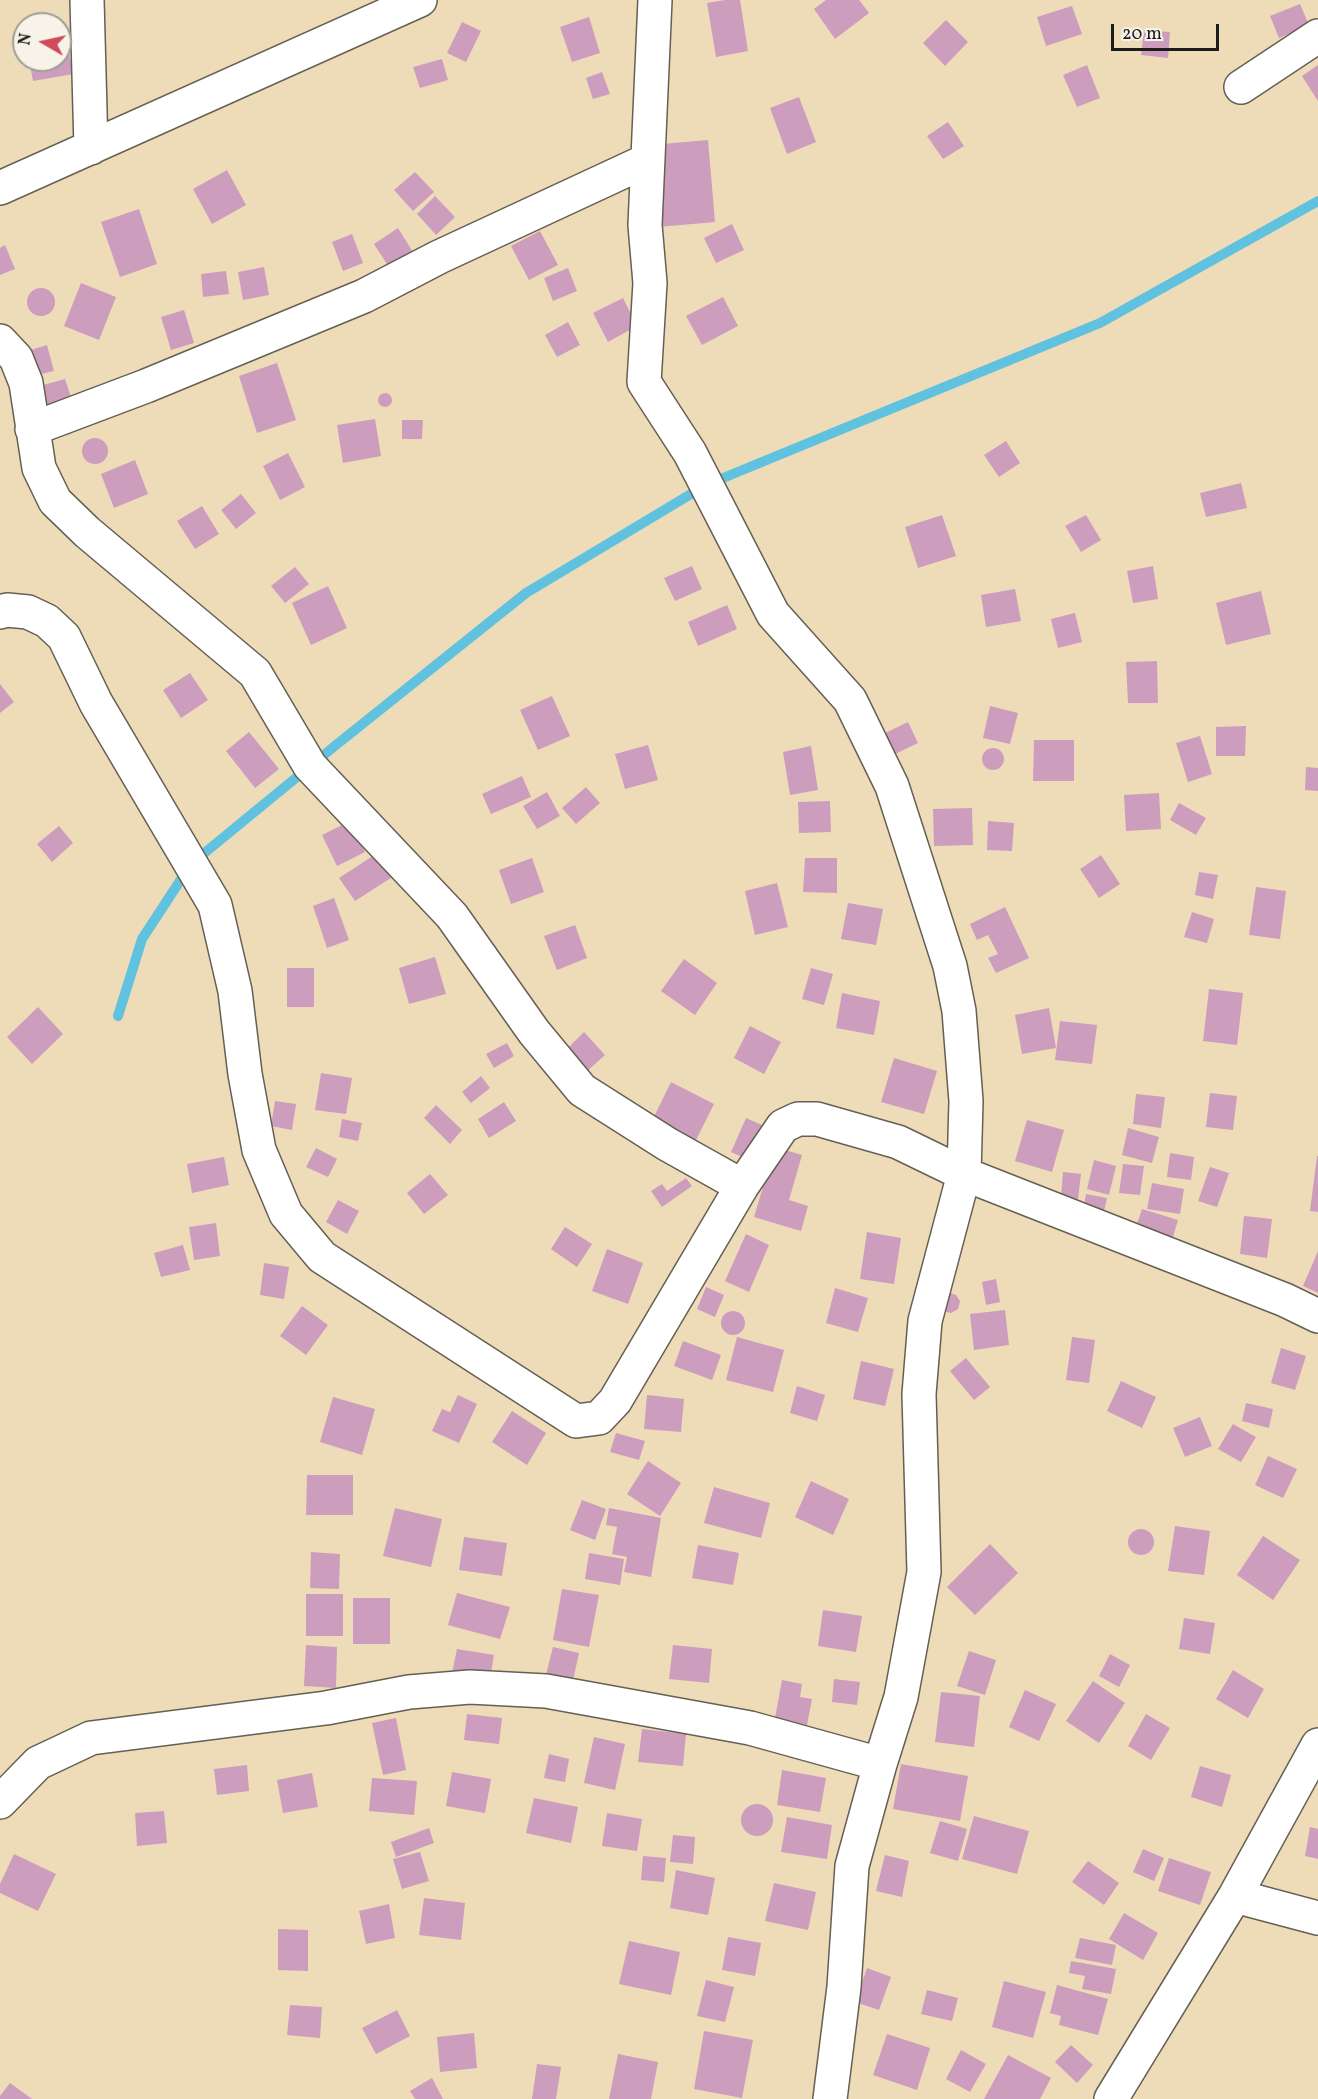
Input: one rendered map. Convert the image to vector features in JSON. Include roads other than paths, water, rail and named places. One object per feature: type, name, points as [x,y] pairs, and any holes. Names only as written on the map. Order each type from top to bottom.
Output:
[{"type":"street","points":[[87,0],[91,148]]},
{"type":"street","points":[[0,188],[91,148],[376,10],[420,0]]},
{"type":"street","points":[[656,0],[645,225],[650,283],[644,382],[690,453],[773,614],[850,700],[892,786],[950,966],[959,1011],[966,1101],[964,1174],[925,1320],[920,1394],[924,1572],[901,1697],[852,1866],[844,1987],[830,2099]]},
{"type":"street","points":[[1241,87],[1318,36]]},
{"type":"street","points":[[32,429],[146,387],[364,296],[439,257],[648,160]]},
{"type":"street","points":[[0,341],[16,358],[26,383],[39,468],[55,501],[87,532],[255,673],[310,766],[452,915],[534,1032],[582,1090],[667,1144],[742,1186]]},
{"type":"street","points":[[0,612],[7,610],[28,612],[47,621],[64,637],[96,703],[215,905],[235,991],[244,1074],[259,1150],[286,1214],[322,1257],[576,1421],[599,1418],[615,1401],[742,1186],[783,1126],[798,1119],[817,1119],[898,1142],[964,1174],[1285,1300],[1318,1316]]},
{"type":"street","points":[[0,1802],[38,1763],[91,1738],[326,1708],[409,1692],[470,1687],[546,1691],[750,1728],[880,1764]]},
{"type":"street","points":[[1111,2099],[1234,1896],[1318,1745]]},
{"type":"street","points":[[1234,1896],[1318,1918]]},
{"type":"waterway","points":[[118,1016],[142,939],[191,864],[526,593],[706,485],[1100,323],[1318,201]]}]
